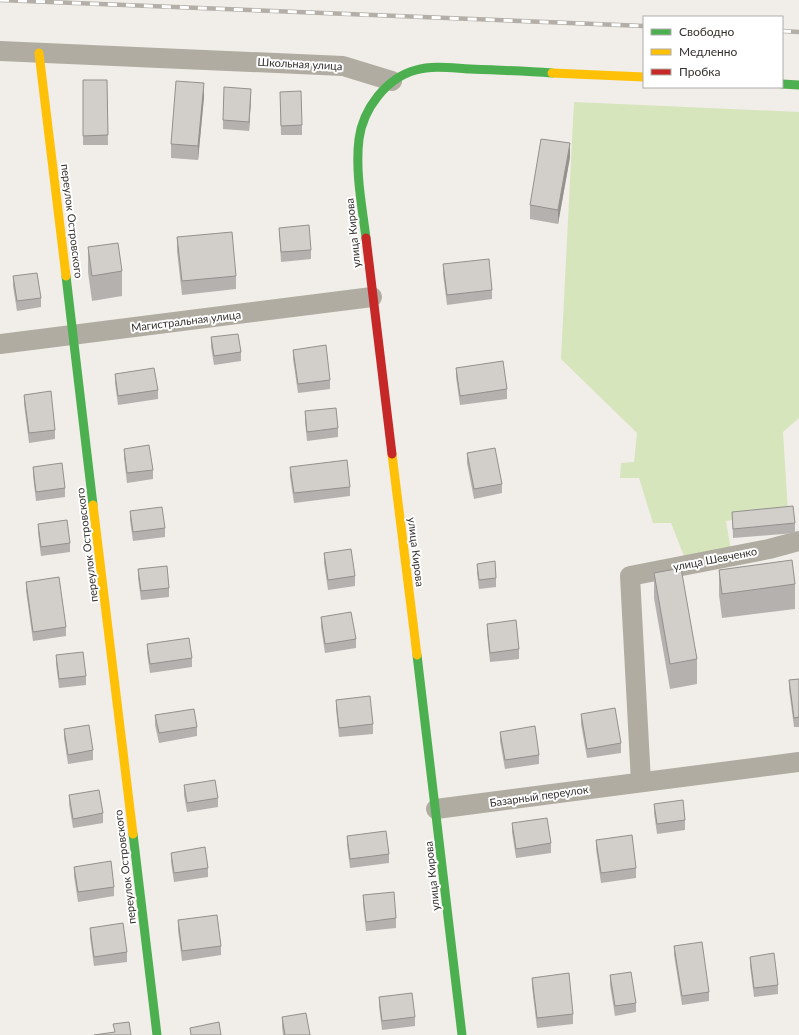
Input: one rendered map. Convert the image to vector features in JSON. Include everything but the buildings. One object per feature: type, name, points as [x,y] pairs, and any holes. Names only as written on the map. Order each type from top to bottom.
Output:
[{"type":"main road","name":"переулок Островского","points":[[39,53],[157,1035]]},
{"type":"main road","points":[[392,81],[415,70],[436,67],[643,78]]},
{"type":"main road","name":"улица Кирова","points":[[392,81],[377,97],[365,117],[359,138],[358,167],[372,297],[436,810],[462,1035]]},
{"type":"main road","points":[[783,84],[799,85]]},
{"type":"street","name":"Школьная улица","points":[[0,51],[343,66],[392,81]]},
{"type":"street","name":"Магистральная улица","points":[[0,344],[372,297]]},
{"type":"street","name":"улица Шевченко","points":[[641,782],[630,576],[769,549],[799,541]]},
{"type":"street","name":"Базарный переулок","points":[[436,810],[799,762]]},
{"type":"green space","points":[[574,102],[799,112],[799,418],[783,432],[788,512],[726,521],[731,551],[684,556],[671,523],[653,523],[639,478],[620,478],[621,463],[634,462],[637,433],[561,359]]},
{"type":"railway","points":[[0,0],[643,26]]},
{"type":"railway","points":[[783,31],[799,32]]},
{"type":"traffic: fast","points":[[366,238],[358,176],[359,139],[365,117],[371,106],[386,87],[405,74],[422,68],[443,67],[552,73]]},
{"type":"traffic: fast","points":[[783,84],[799,85]]},
{"type":"traffic: fast","points":[[66,276],[93,505]]},
{"type":"traffic: fast","points":[[417,655],[462,1035]]},
{"type":"traffic: fast","points":[[133,834],[157,1035]]},
{"type":"traffic: slow","points":[[39,53],[66,276]]},
{"type":"traffic: slow","points":[[552,73],[643,77]]},
{"type":"traffic: slow","points":[[392,454],[417,655]]},
{"type":"traffic: slow","points":[[93,505],[133,834]]},
{"type":"traffic: jam","points":[[366,238],[392,454]]}]
